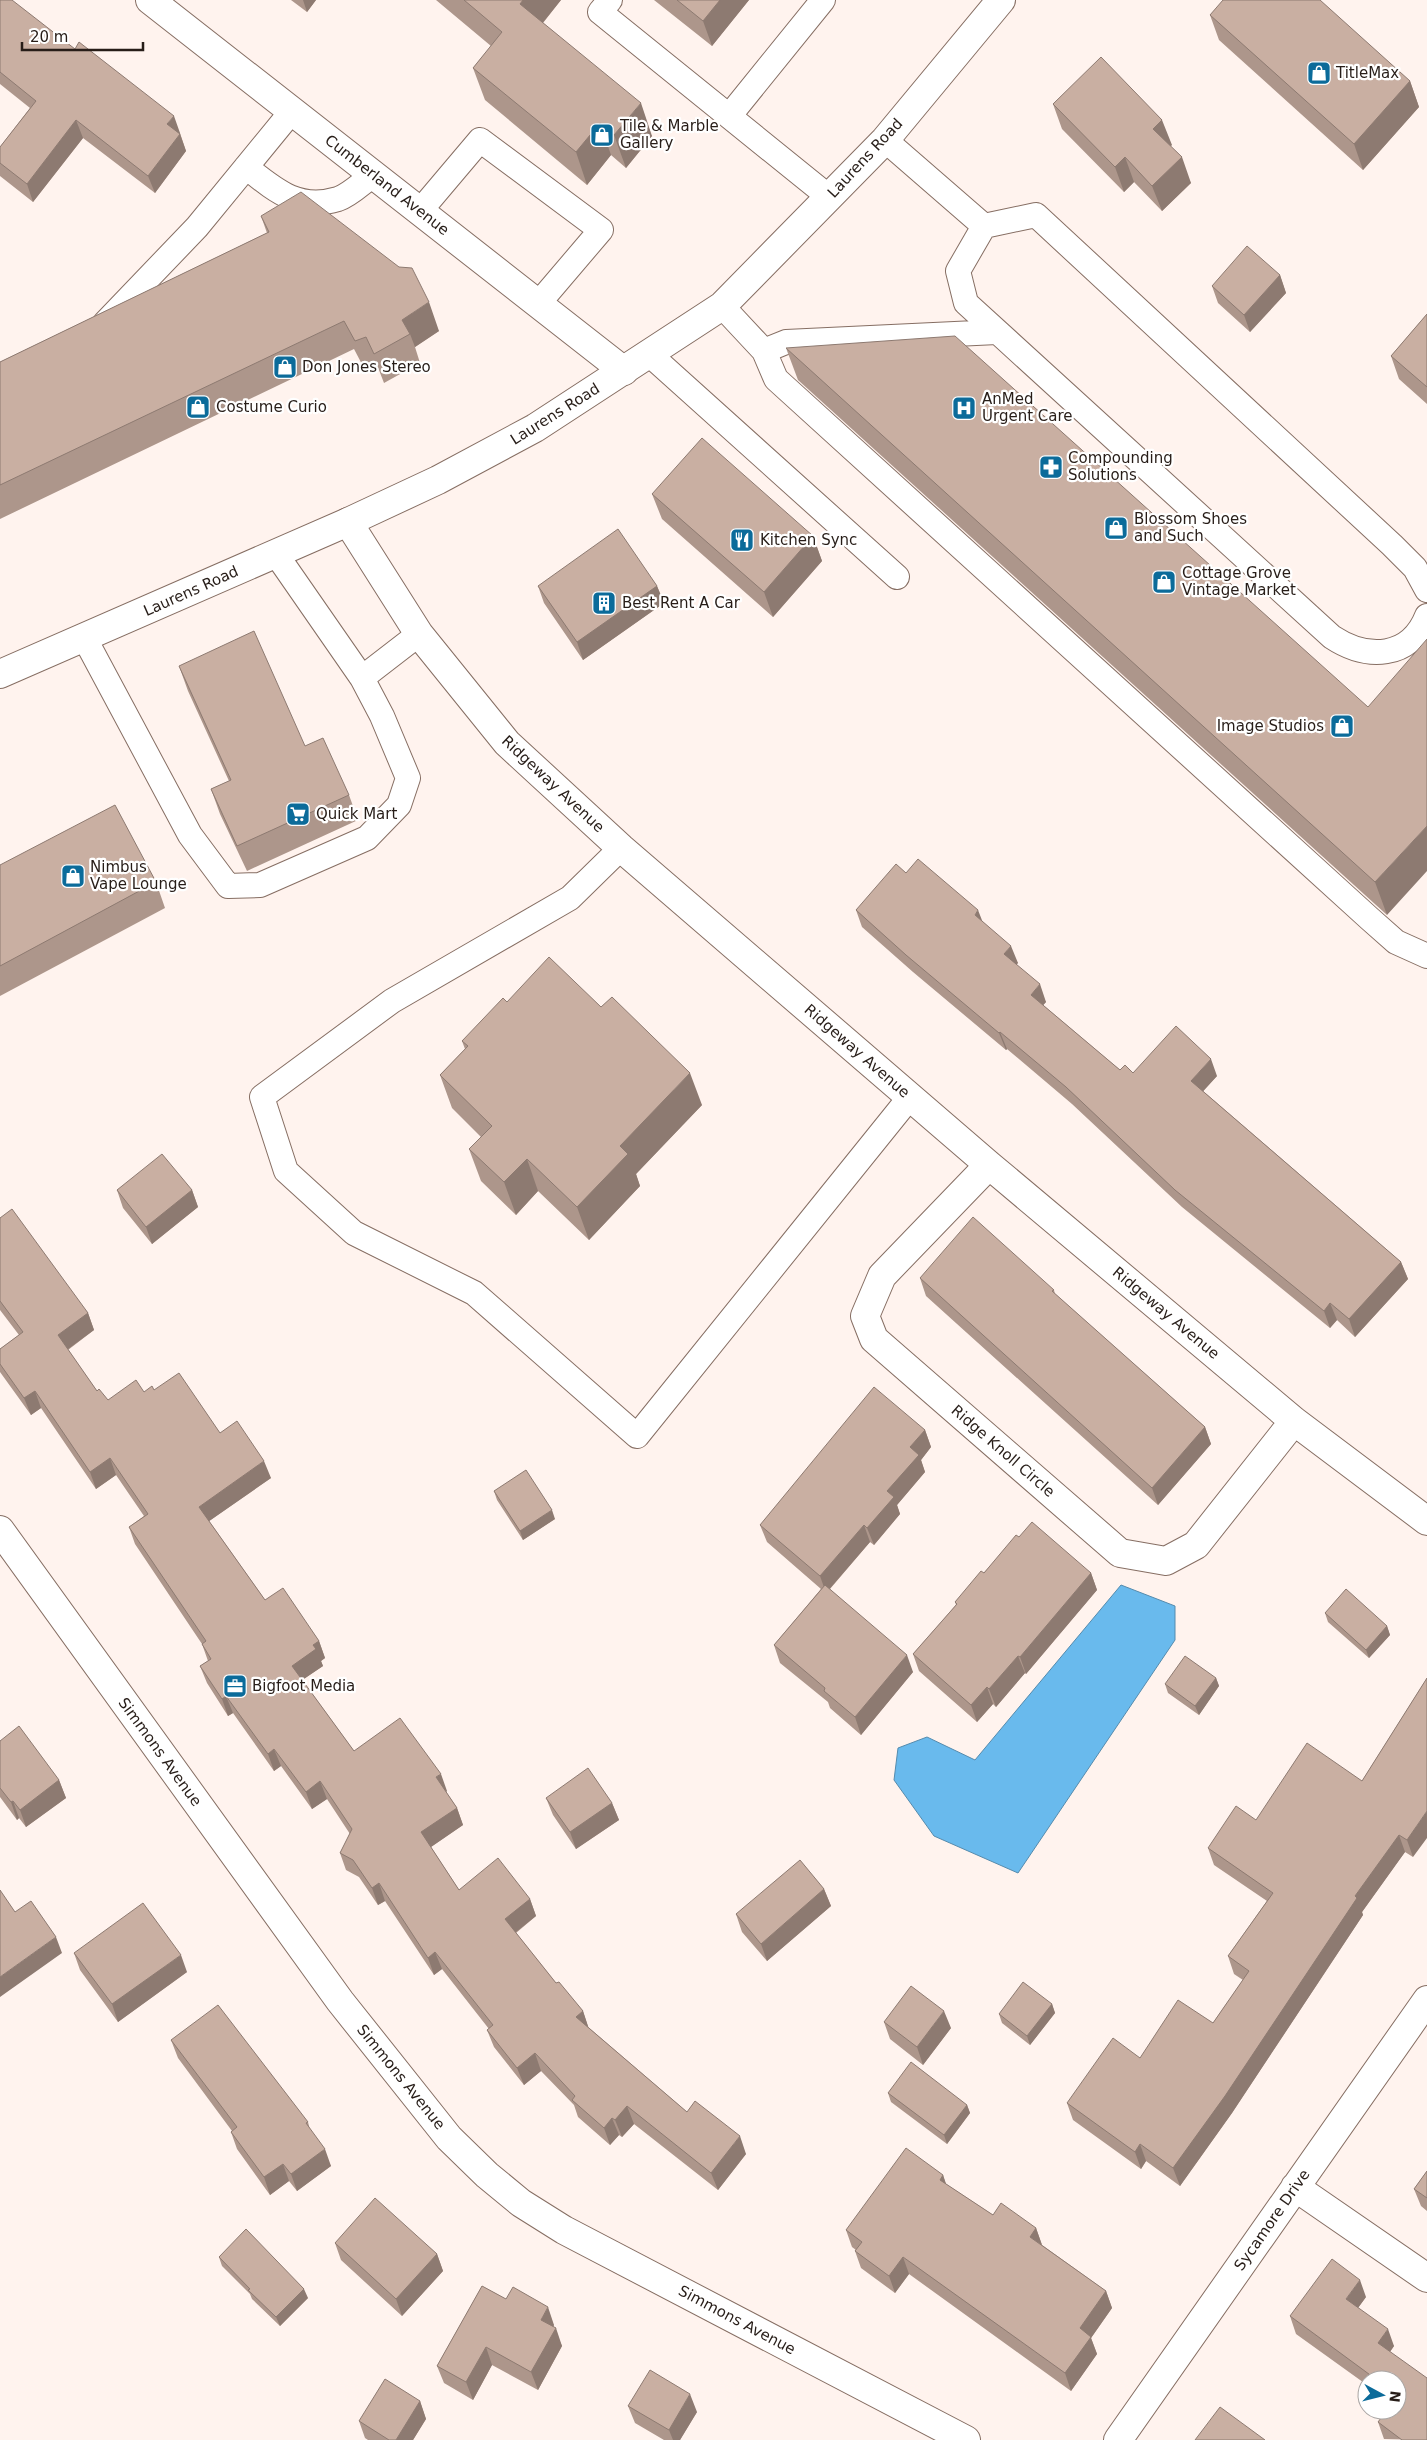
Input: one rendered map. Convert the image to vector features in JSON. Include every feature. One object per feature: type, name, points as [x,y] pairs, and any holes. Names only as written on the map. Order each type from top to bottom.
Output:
[{"type":"street","name":"Cumberland Avenue","points":[[150,0],[624,371]]},
{"type":"street","name":"Laurens Road","points":[[1,673],[276,554],[438,480],[528,432],[722,306],[885,140],[1001,0]]},
{"type":"street","name":"Ridgeway Avenue","points":[[348,522],[420,634],[507,743],[621,848],[989,1165],[1294,1422],[1427,1521]]},
{"type":"street","name":"Ridge Knoll Circle","points":[[989,1165],[882,1276],[865,1316],[874,1339],[1120,1553],[1166,1561],[1196,1545],[1294,1422]]},
{"type":"street","name":"Simmons Avenue","points":[[0,1530],[340,2001],[449,2138],[487,2176],[521,2203],[564,2230],[966,2440]]},
{"type":"street","name":"Sycamore Drive","points":[[1118,2440],[1427,2000]]},
{"type":"street","points":[[1295,2188],[1427,2278]]},
{"type":"lane","points":[[610,0],[600,12],[829,198]]},
{"type":"lane","points":[[730,116],[823,0]]},
{"type":"lane","points":[[84,335],[101,327],[191,234],[292,111]]},
{"type":"lane","points":[[420,211],[480,140],[602,230],[538,304]]},
{"type":"lane","points":[[885,140],[984,226]]},
{"type":"lane","points":[[246,167],[282,195],[305,202],[339,199],[374,175]]},
{"type":"lane","points":[[1427,587],[1415,568],[1392,545],[1036,215],[984,226],[958,271],[966,303],[1325,630],[1344,644],[1363,651],[1379,652],[1405,646],[1414,638],[1427,616]]},
{"type":"lane","points":[[722,306],[764,351],[776,380],[1370,919],[1396,942],[1427,956]]},
{"type":"lane","points":[[764,351],[786,342],[997,332]]},
{"type":"lane","points":[[648,353],[897,577]]},
{"type":"lane","points":[[84,638],[190,834],[228,886],[260,885],[367,838],[398,805],[408,778],[382,716],[362,678],[276,554]]},
{"type":"lane","points":[[362,678],[420,634]]},
{"type":"lane","points":[[621,848],[570,898],[392,1001],[262,1097],[286,1171],[354,1233],[474,1293],[637,1436],[910,1098]]},
{"type":"water","points":[[1121,1585],[1175,1606],[1175,1640],[1018,1873],[934,1836],[894,1780],[898,1748],[927,1737],[975,1760]]},
{"type":"building","points":[[0,0],[12,0],[75,49],[79,42],[174,116],[167,124],[180,134],[148,176],[76,120],[27,184],[0,163],[0,147],[36,101],[0,72]]},
{"type":"building","points":[[464,0],[523,0],[520,4],[641,103],[614,135],[600,123],[576,152],[473,68],[502,32]]},
{"type":"building","points":[[677,0],[720,0],[703,21]]},
{"type":"building","name":"TitleMax","points":[[1223,0],[1320,0],[1410,81],[1354,144],[1210,15]]},
{"type":"building","points":[[1101,57],[1162,120],[1153,129],[1182,157],[1152,186],[1125,157],[1115,167],[1053,104]]},
{"type":"building","points":[[301,192],[399,267],[412,268],[429,302],[402,320],[410,334],[374,354],[366,337],[355,341],[344,321],[0,485],[0,362],[269,232],[261,216]]},
{"type":"building","points":[[1247,246],[1280,275],[1244,315],[1212,286]]},
{"type":"building","points":[[1427,314],[1427,387],[1391,356]]},
{"type":"building","points":[[955,336],[1368,707],[1427,639],[1427,826],[1375,882],[786,348]]},
{"type":"building","name":"Kitchen Sync","points":[[702,438],[813,536],[764,592],[652,494]]},
{"type":"building","name":"Best Rent A Car","points":[[618,529],[657,586],[577,642],[538,586]]},
{"type":"building","points":[[254,631],[305,746],[323,738],[349,795],[237,846],[211,789],[231,780],[179,666]]},
{"type":"building","points":[[115,805],[156,882],[0,966],[0,865]]},
{"type":"building","points":[[918,859],[978,910],[975,915],[1011,946],[1004,954],[1040,984],[1031,995],[1120,1070],[1125,1065],[1133,1073],[1176,1026],[1211,1059],[1191,1081],[1401,1262],[1349,1319],[1330,1303],[1324,1311],[1175,1190],[1066,1087],[906,955],[856,910],[896,864],[906,873]]},
{"type":"building","points":[[549,957],[601,1007],[612,997],[690,1073],[620,1146],[628,1154],[577,1207],[527,1159],[504,1182],[469,1149],[492,1126],[440,1075],[468,1046],[462,1041],[503,998],[507,1002]]},
{"type":"building","points":[[162,1154],[192,1190],[146,1227],[117,1190]]},
{"type":"building","points":[[12,1209],[88,1313],[58,1335],[97,1391],[99,1389],[108,1400],[136,1380],[144,1392],[152,1386],[154,1390],[179,1373],[220,1433],[237,1421],[264,1461],[199,1507],[265,1600],[283,1588],[319,1641],[313,1645],[316,1649],[292,1666],[354,1751],[400,1718],[441,1774],[436,1777],[457,1808],[421,1832],[459,1890],[498,1858],[530,1899],[505,1919],[556,1983],[559,1982],[583,2011],[576,2017],[687,2112],[695,2101],[740,2136],[711,2173],[627,2106],[615,2120],[612,2118],[604,2128],[572,2100],[575,2096],[535,2053],[517,2068],[487,2030],[493,2025],[435,1952],[428,1958],[379,1883],[372,1888],[353,1860],[340,1853],[352,1829],[320,1781],[306,1792],[274,1749],[268,1754],[226,1696],[222,1699],[200,1666],[211,1659],[202,1644],[206,1641],[129,1527],[148,1514],[110,1458],[90,1472],[35,1391],[24,1398],[0,1364],[0,1349],[23,1332],[0,1301],[0,1218]]},
{"type":"building","points":[[973,1217],[1054,1290],[1052,1291],[1205,1427],[1152,1488],[920,1278]]},
{"type":"building","points":[[874,1387],[925,1430],[910,1447],[919,1455],[887,1491],[894,1497],[867,1528],[864,1525],[820,1576],[760,1525]]},
{"type":"building","points":[[526,1470],[552,1510],[520,1531],[494,1491]]},
{"type":"building","points":[[1032,1522],[1091,1573],[1020,1657],[1018,1656],[989,1689],[987,1687],[971,1705],[913,1654],[957,1604],[955,1602],[981,1571],[984,1573],[1016,1535],[1019,1537]]},
{"type":"building","points":[[825,1585],[907,1655],[855,1717],[824,1691],[825,1688],[774,1645]]},
{"type":"building","points":[[1346,1589],[1387,1626],[1366,1650],[1325,1613]]},
{"type":"building","points":[[1185,1656],[1216,1678],[1195,1706],[1165,1684]]},
{"type":"building","points":[[1427,1678],[1427,1811],[1407,1840],[1399,1835],[1355,1896],[1357,1898],[1225,2096],[1173,2168],[1140,2144],[1135,2152],[1067,2103],[1113,2038],[1140,2058],[1178,2000],[1213,2023],[1249,1971],[1228,1956],[1273,1893],[1208,1848],[1236,1806],[1256,1820],[1307,1743],[1362,1781]]},
{"type":"building","points":[[19,1726],[59,1780],[20,1810],[0,1788],[0,1741]]},
{"type":"building","points":[[588,1768],[612,1803],[570,1832],[546,1798]]},
{"type":"building","points":[[800,1860],[824,1889],[761,1944],[736,1914]]},
{"type":"building","points":[[0,1890],[15,1912],[31,1901],[56,1937],[0,1977]]},
{"type":"building","points":[[143,1903],[181,1955],[112,2004],[74,1953]]},
{"type":"building","points":[[1023,1982],[1052,2004],[1027,2036],[999,2014]]},
{"type":"building","points":[[911,1986],[944,2011],[917,2047],[884,2022]]},
{"type":"building","points":[[218,2005],[308,2122],[306,2123],[325,2149],[291,2174],[283,2164],[264,2177],[231,2132],[237,2127],[171,2040]]},
{"type":"building","points":[[911,2062],[967,2105],[944,2135],[888,2093]]},
{"type":"building","points":[[906,2148],[943,2175],[940,2180],[993,2215],[1001,2203],[1036,2228],[1030,2237],[1106,2291],[1080,2328],[1091,2337],[1065,2373],[903,2257],[889,2276],[855,2251],[862,2242],[846,2230]]},
{"type":"building","points":[[1427,2171],[1427,2198],[1414,2189]]},
{"type":"building","points":[[375,2198],[437,2254],[396,2299],[335,2243]]},
{"type":"building","points":[[246,2229],[304,2289],[276,2317],[248,2290],[250,2289],[219,2257]]},
{"type":"building","points":[[1332,2259],[1360,2280],[1346,2299],[1388,2329],[1378,2343],[1427,2378],[1427,2440],[1402,2440],[1378,2422],[1380,2420],[1407,2420],[1407,2370],[1363,2370],[1290,2316]]},
{"type":"building","points":[[482,2286],[506,2299],[513,2287],[548,2307],[541,2320],[556,2328],[531,2372],[486,2347],[466,2382],[437,2366]]},
{"type":"building","points":[[650,2370],[690,2394],[669,2430],[628,2406]]},
{"type":"building","points":[[385,2379],[420,2401],[396,2440],[389,2440],[359,2421]]},
{"type":"building","points":[[1220,2407],[1265,2440],[1195,2440]]},
{"type":"place","name":"TitleMax","points":[[1319,73]]},
{"type":"place","name":"Tile & Marble Gallery","points":[[602,135]]},
{"type":"place","name":"Don Jones Stereo","points":[[285,367]]},
{"type":"place","name":"Costume Curio","points":[[198,407]]},
{"type":"place","name":"AnMed Urgent Care","points":[[964,408]]},
{"type":"place","name":"Compounding Solutions","points":[[1051,467]]},
{"type":"place","name":"Blossom Shoes and Such","points":[[1116,528]]},
{"type":"place","name":"Kitchen Sync","points":[[742,540]]},
{"type":"place","name":"Cottage Grove Vintage Market","points":[[1164,582]]},
{"type":"place","name":"Best Rent A Car","points":[[604,603]]},
{"type":"place","name":"Image Studios","points":[[1342,726]]},
{"type":"place","name":"Quick Mart","points":[[298,814]]},
{"type":"place","name":"Nimbus Vape Lounge","points":[[73,876]]},
{"type":"place","name":"Bigfoot Media","points":[[235,1686]]}]
